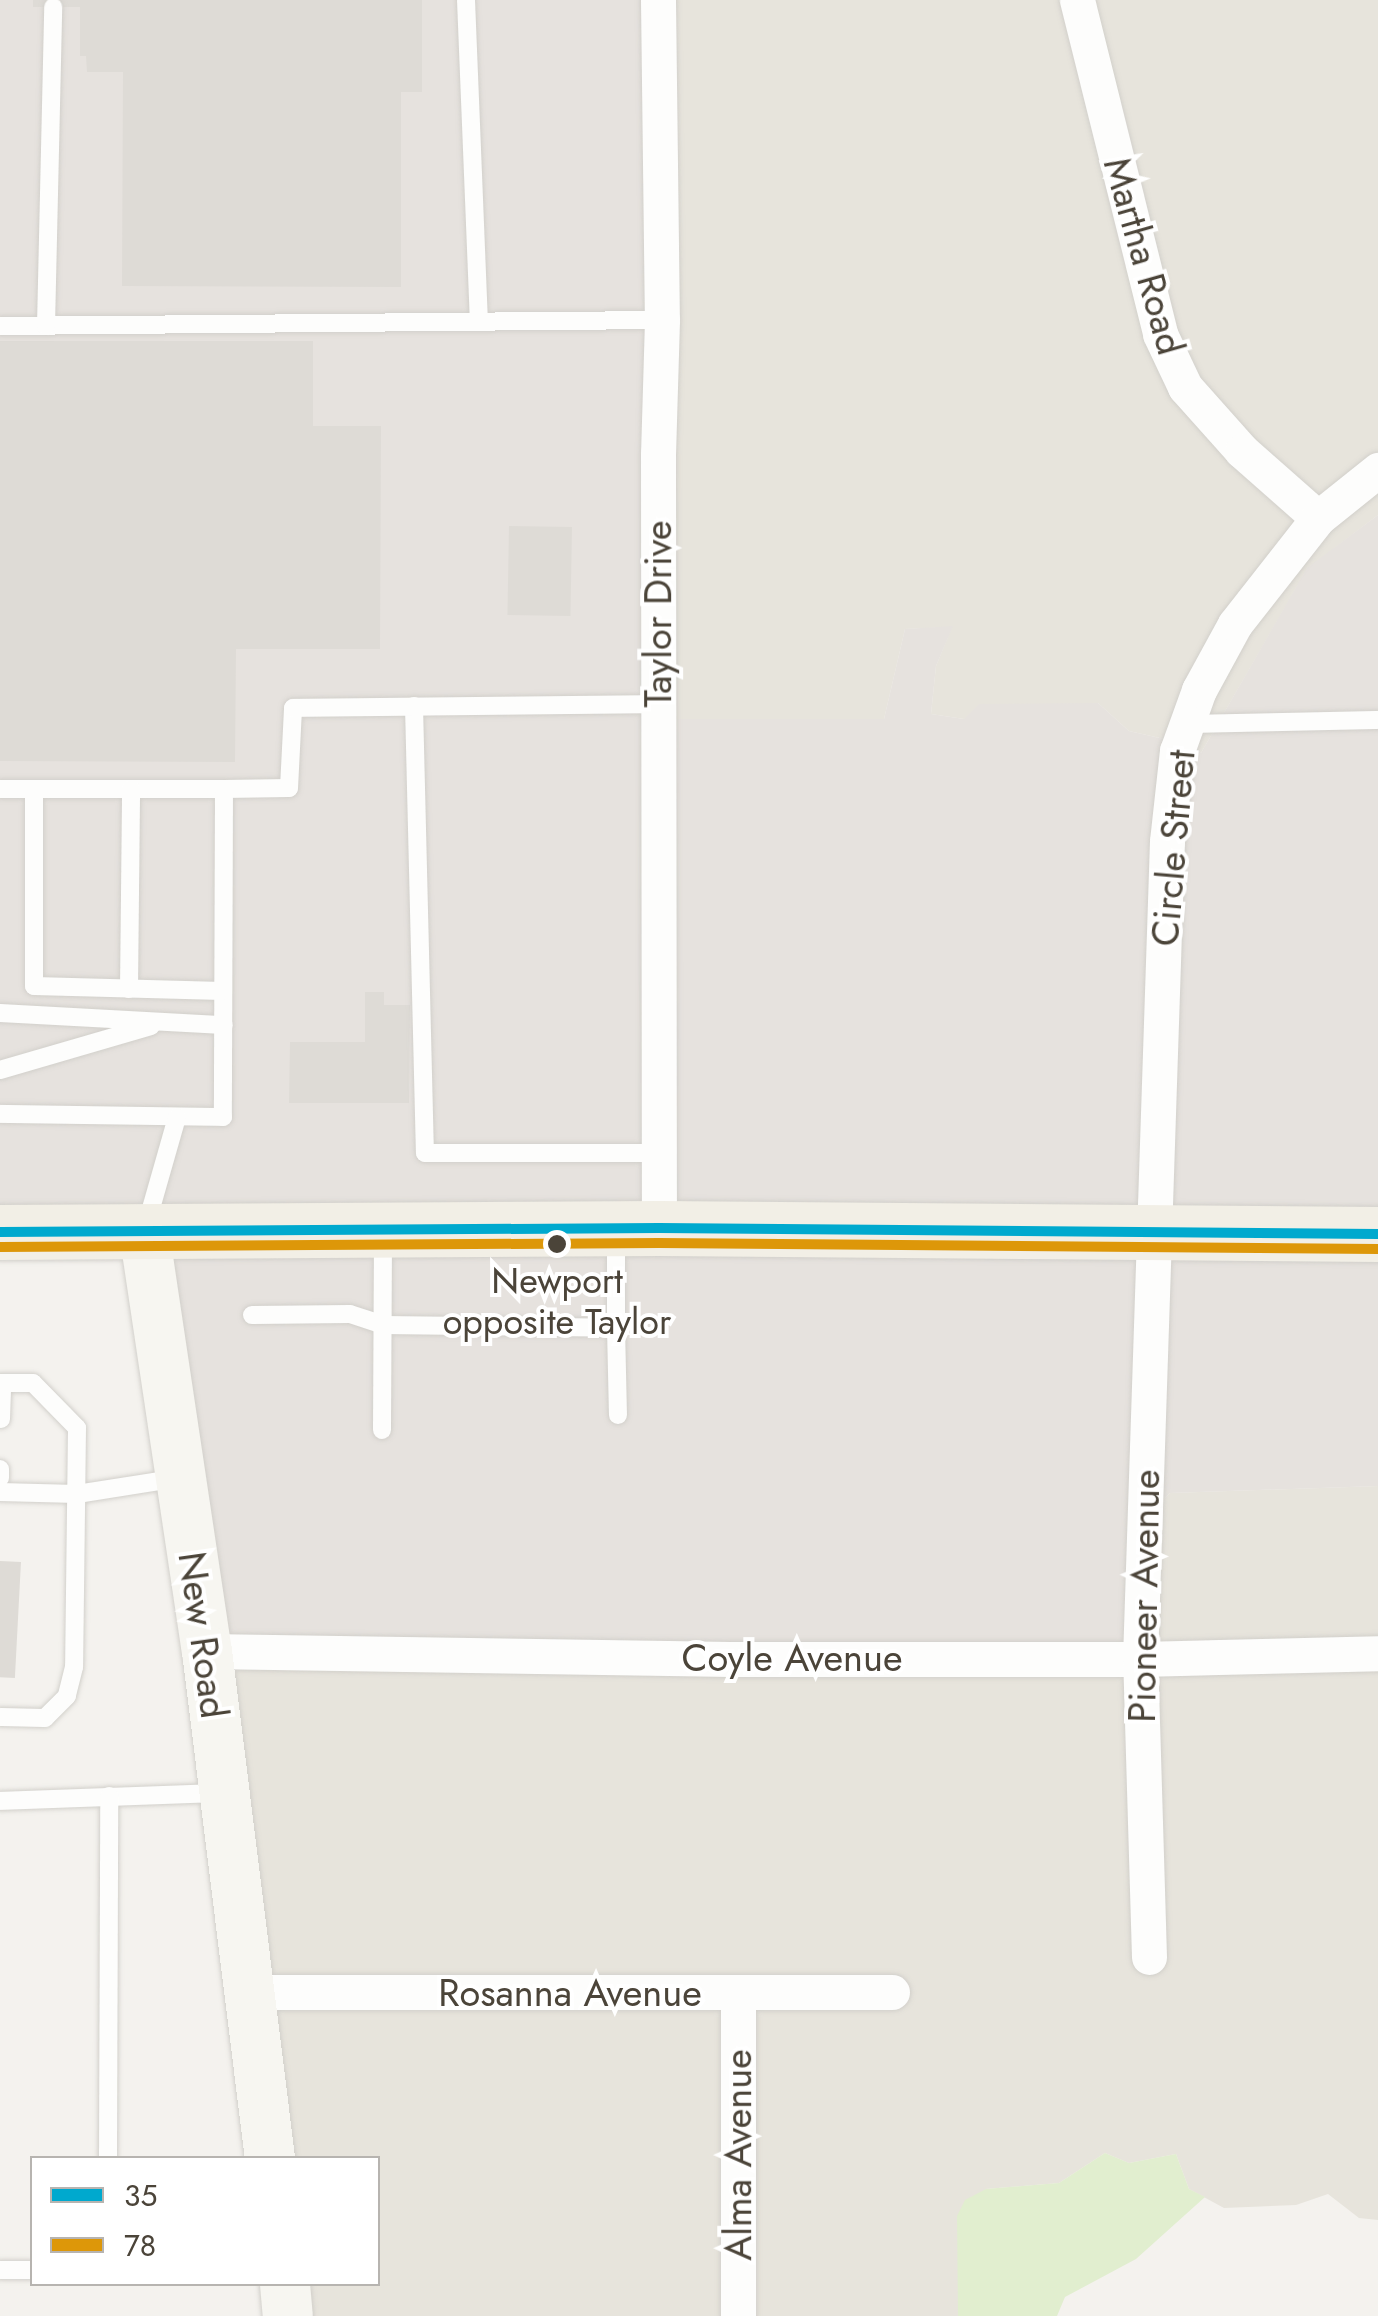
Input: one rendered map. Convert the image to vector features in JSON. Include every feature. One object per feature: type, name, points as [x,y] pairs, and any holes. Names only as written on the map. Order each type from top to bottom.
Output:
[{"type":"main road","points":[[0,1232],[638,1229],[1152,1236],[1378,1234]]},
{"type":"street","name":"Taylor Drive","points":[[638,1229],[662,1153],[658,0]]},
{"type":"street","name":"Martha Road","points":[[1077,0],[1160,334],[1184,388],[1242,450],[1318,518]]},
{"type":"street","name":"Circle Street","points":[[1152,1236],[1167,841],[1177,751],[1199,690],[1235,624],[1318,518],[1378,470]]},
{"type":"street","name":"New Road","points":[[144,1231],[206,1651],[270,2156]]},
{"type":"street","name":"Pioneer Avenue","points":[[1149,1957],[1140,1659],[1152,1236]]},
{"type":"street","name":"Coyle Avenue","points":[[206,1651],[1140,1659],[1378,1653]]},
{"type":"street","name":"Rosanna Avenue","points":[[248,1992],[892,1992]]},
{"type":"street","name":"Alma Avenue","points":[[738,1994],[738,2316]]},
{"type":"street","points":[[284,2286],[288,2316]]},
{"type":"lane","points":[[466,0],[478,322]]},
{"type":"lane","points":[[46,326],[53,7]]},
{"type":"lane","points":[[0,326],[662,320]]},
{"type":"lane","points":[[0,790],[288,788],[293,708],[658,704]]},
{"type":"lane","points":[[414,706],[425,1152],[662,1153]]},
{"type":"lane","points":[[1187,724],[1378,720]]},
{"type":"lane","points":[[34,789],[34,986],[224,991]]},
{"type":"lane","points":[[129,989],[131,789]]},
{"type":"lane","points":[[0,1114],[223,1117],[224,789]]},
{"type":"lane","points":[[0,1013],[224,1025]]},
{"type":"lane","points":[[0,1070],[166,1022]]},
{"type":"lane","name":"New Road","points":[[144,1231],[177,1117]]},
{"type":"lane","points":[[618,1415],[616,1328],[638,1229]]},
{"type":"lane","points":[[382,1430],[383,1232]]},
{"type":"lane","points":[[252,1315],[350,1314],[383,1325],[616,1328]]},
{"type":"lane","points":[[0,1717],[45,1718],[67,1696],[74,1666],[77,1494],[77,1428],[33,1383],[1,1383],[1,1419]]},
{"type":"lane","points":[[0,1468],[0,1478]]},
{"type":"lane","points":[[0,1492],[77,1494],[181,1478]]},
{"type":"lane","points":[[0,1801],[224,1793]]},
{"type":"lane","points":[[108,2156],[110,1796]]},
{"type":"lane","points":[[0,2270],[30,2270]]},
{"type":"shaded area","points":[[0,0],[671,0],[676,719],[884,719],[905,629],[953,626],[936,666],[931,714],[964,719],[979,704],[1098,703],[1129,731],[1195,746],[1201,753],[1307,568],[1378,515],[1378,1486],[1170,1493],[1162,1501],[1156,1644],[232,1653],[160,1238],[0,1232]]},
{"type":"shaded area","points":[[671,0],[1378,0],[1378,515],[1307,569],[1201,753],[1195,746],[1129,731],[1098,703],[964,719],[931,714],[936,666],[952,627],[905,629],[884,719],[675,719]]},
{"type":"shaded area","points":[[1378,1486],[1378,2220],[1359,2218],[1328,2194],[1296,2205],[1224,2208],[1189,2189],[1176,2154],[1129,2163],[1105,2153],[1059,2183],[986,2189],[958,2316],[290,2316],[287,2286],[380,2286],[380,2156],[279,2156],[218,1611],[1162,1501],[1170,1493]]},
{"type":"green space","points":[[1105,2153],[1129,2163],[1176,2154],[1189,2189],[1205,2197],[1136,2259],[1065,2297],[1057,2316],[958,2316],[957,2216],[965,2200],[986,2189],[1059,2183]]},
{"type":"building","points":[[33,0],[422,0],[422,92],[401,92],[401,287],[122,286],[123,72],[87,72],[86,56],[80,56],[80,7],[33,7]]},
{"type":"building","points":[[0,341],[313,341],[313,426],[381,426],[380,649],[236,649],[235,762],[0,761]]},
{"type":"building","points":[[509,526],[572,527],[570,616],[507,615]]},
{"type":"building","points":[[365,992],[384,992],[384,1005],[410,1005],[409,1103],[289,1103],[290,1042],[365,1042]]},
{"type":"building","points":[[0,1561],[21,1562],[15,1678],[0,1677]]},
{"type":"transit line","name":"35","points":[[0,1232],[659,1228],[1378,1234]]},
{"type":"transit line","name":"78","points":[[0,1247],[659,1243],[1378,1249]]},
{"type":"place","name":"Newport opposite Taylor","points":[[557,1244]]}]
